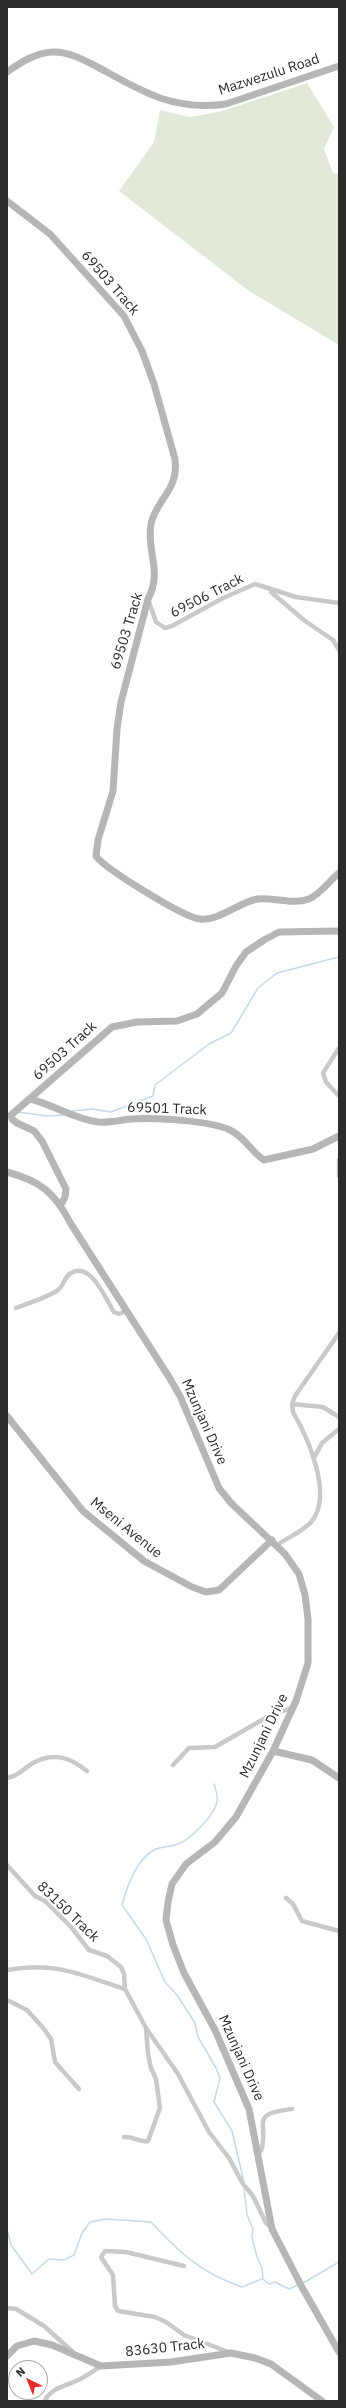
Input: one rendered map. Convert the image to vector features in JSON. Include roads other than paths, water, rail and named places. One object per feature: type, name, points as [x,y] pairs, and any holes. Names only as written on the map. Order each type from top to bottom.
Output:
[{"type":"street","name":"Mazwezulu Road","points":[[7,72],[30,58],[42,54],[68,54],[82,59],[148,94],[180,105],[214,106],[226,104],[339,66]]},
{"type":"street","name":"69503 Track","points":[[7,201],[50,234],[124,316],[142,351],[154,384],[173,447],[177,471],[172,484],[152,522],[151,540],[156,572],[154,588],[148,599],[121,702],[114,761],[113,791],[96,846],[98,858],[149,894],[192,917],[201,920],[210,918],[231,908],[257,899],[298,901],[310,898],[339,873]]},
{"type":"street","name":"69506 Track","points":[[148,599],[156,622],[167,628],[237,590],[255,584],[267,587],[270,591],[339,603]]},
{"type":"street","points":[[270,591],[305,621],[333,640],[339,650]]},
{"type":"street","name":"69503 Track","points":[[59,1202],[62,1203],[64,1200],[66,1188],[42,1141],[34,1131],[17,1123],[11,1116],[18,1107],[30,1099],[112,1027],[137,1022],[177,1021],[197,1014],[222,993],[236,966],[246,952],[271,935],[280,932],[339,931]]},
{"type":"street","points":[[339,1048],[323,1073],[326,1082],[339,1096]]},
{"type":"street","name":"69501 Track","points":[[30,1099],[65,1110],[82,1119],[100,1122],[145,1118],[208,1122],[230,1130],[241,1136],[264,1160],[313,1149],[339,1136]]},
{"type":"street","points":[[339,1160],[339,1176]]},
{"type":"street","name":"Mzunjani Drive","points":[[7,1172],[26,1177],[59,1202],[71,1224],[180,1396],[220,1488],[232,1503],[274,1543],[299,1574],[307,1608],[308,1663],[294,1707],[273,1751],[236,1817],[215,1842],[186,1864],[172,1884],[166,1920],[173,1945],[184,1973],[215,2030],[249,2109],[272,2229],[303,2289],[339,2352]]},
{"type":"street","points":[[16,1308],[58,1290],[64,1279],[72,1272],[81,1270],[91,1275],[114,1312],[119,1314],[127,1311]]},
{"type":"street","points":[[274,1543],[308,1525],[320,1505],[314,1458],[293,1412],[292,1404],[302,1385],[339,1333]]},
{"type":"street","points":[[292,1404],[323,1408],[339,1417]]},
{"type":"street","name":"Mseni Avenue","points":[[7,1416],[83,1511],[144,1561],[188,1585],[206,1592],[219,1590],[274,1543]]},
{"type":"street","points":[[314,1458],[322,1443],[339,1429]]},
{"type":"street","points":[[173,1765],[190,1748],[215,1747],[262,1720],[294,1707]]},
{"type":"street","points":[[273,1751],[312,1760],[339,1778]]},
{"type":"street","points":[[7,1778],[19,1774],[33,1763],[55,1755],[77,1763],[87,1770]]},
{"type":"street","name":"83150 Track","points":[[7,1865],[35,1896],[45,1901],[71,1927],[89,1950],[116,1961],[124,1974],[125,1988],[146,2028],[178,2074],[209,2132],[229,2158],[245,2186],[253,2196],[266,2223],[272,2229]]},
{"type":"street","points":[[286,1898],[293,1904],[302,1921],[339,1931]]},
{"type":"street","points":[[7,1970],[50,1967],[64,1968],[125,1988]]},
{"type":"street","points":[[7,2000],[27,2010],[44,2029],[51,2039],[56,2062],[79,2089]]},
{"type":"street","points":[[124,2137],[132,2136],[144,2142],[148,2141],[159,2114],[159,2095],[148,2054],[146,2028]]},
{"type":"street","points":[[258,2153],[261,2151],[263,2145],[261,2127],[263,2120],[273,2112],[292,2109]]},
{"type":"street","points":[[184,2266],[118,2251],[105,2251],[101,2257],[113,2275],[115,2306],[118,2311],[155,2317],[166,2322],[184,2335],[231,2353]]},
{"type":"street","points":[[7,2308],[16,2310],[44,2326],[59,2338],[74,2354]]},
{"type":"street","name":"83630 Track","points":[[7,2356],[17,2346],[34,2342],[52,2345],[101,2366],[171,2362],[231,2353],[259,2359],[271,2364],[320,2401]]},
{"type":"street","points":[[45,2401],[57,2388],[86,2376],[101,2366]]},
{"type":"waterway","points":[[72,1111],[92,1109],[111,1112],[153,1096],[155,1085],[209,1044],[231,1033],[258,988],[277,973],[339,957]]},
{"type":"waterway","points":[[18,1112],[46,1116],[64,1115]]},
{"type":"waterway","points":[[214,1784],[217,1800],[214,1810],[210,1816],[183,1842],[154,1850],[142,1860],[133,1874],[122,1905],[146,1939],[165,1982],[177,1995],[195,2023],[198,2037],[216,2068],[220,2078],[214,2102],[232,2131],[244,2182]]},
{"type":"waterway","points":[[244,2188],[247,2215],[253,2229],[252,2237],[257,2257],[262,2268],[263,2279],[269,2284],[275,2282],[289,2289],[298,2285]]},
{"type":"waterway","points":[[7,2229],[11,2245],[32,2274],[49,2259],[64,2260],[74,2255],[82,2233],[90,2222],[106,2219],[151,2222],[192,2261],[215,2275],[242,2287],[262,2279]]},
{"type":"waterway","points":[[303,2283],[339,2262]]}]
